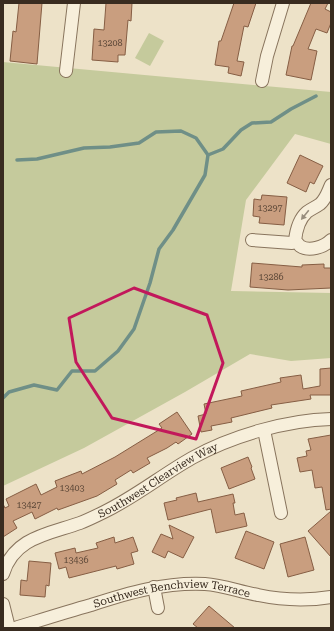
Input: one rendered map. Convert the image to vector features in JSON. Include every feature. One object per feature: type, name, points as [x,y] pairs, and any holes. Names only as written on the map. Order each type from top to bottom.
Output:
[{"type":"street","points":[[66,71],[74,3]]},
{"type":"street","points":[[262,81],[267,56],[284,3]]},
{"type":"street","points":[[295,241],[301,219],[305,213],[321,204],[329,195]]},
{"type":"street","points":[[252,240],[292,243],[295,241]]},
{"type":"street","points":[[295,241],[300,246],[306,248],[322,246],[331,240]]},
{"type":"street","name":"Southwest Clearview Way","points":[[3,574],[4,569],[11,557],[32,539],[81,523],[100,514],[147,487],[193,457],[219,445],[264,430],[293,423],[331,419]]},
{"type":"street","points":[[264,430],[281,513]]},
{"type":"street","name":"Southwest Benchview Terrace","points":[[15,628],[125,594],[154,587],[182,584],[206,584],[228,587],[257,595],[295,600],[331,597]]},
{"type":"street","points":[[154,587],[158,608]]},
{"type":"street","points":[[3,604],[9,628]]},
{"type":"highlighted area","points":[[134,288],[207,315],[223,363],[196,439],[112,418],[76,362],[69,318]]},
{"type":"green space","points":[[149,33],[164,41],[150,66],[135,58]]},
{"type":"green space","points":[[3,62],[331,92],[331,144],[295,134],[246,200],[231,291],[331,293],[331,358],[291,361],[250,354],[84,448],[3,486]]},
{"type":"building","points":[[19,3],[42,3],[37,64],[10,61],[13,31],[16,32]]},
{"type":"building","points":[[106,3],[132,3],[131,21],[128,20],[125,55],[118,55],[118,62],[92,60],[94,29],[104,30]]},
{"type":"building","points":[[234,3],[256,3],[248,27],[244,26],[237,61],[244,62],[241,76],[228,73],[229,67],[215,65],[219,41],[221,41]]},
{"type":"building","points":[[311,3],[328,3],[325,9],[331,12],[331,23],[327,33],[316,29],[308,49],[317,51],[311,80],[286,75],[292,46]]},
{"type":"building","points":[[300,155],[323,166],[314,184],[310,182],[306,192],[287,183]]},
{"type":"building","points":[[262,195],[287,197],[284,225],[259,223],[260,217],[253,216],[254,199],[261,200]]},
{"type":"building","points":[[252,263],[302,267],[302,265],[324,264],[324,268],[331,268],[331,288],[288,290],[250,287]]},
{"type":"building","points":[[331,368],[331,395],[310,395],[311,399],[271,405],[272,408],[231,418],[232,422],[211,426],[212,430],[201,432],[198,416],[206,414],[204,404],[242,396],[241,391],[281,382],[280,378],[301,375],[303,389],[320,386],[320,369]]},
{"type":"building","points":[[177,412],[192,434],[178,444],[176,442],[147,458],[150,463],[133,473],[131,470],[115,480],[117,484],[97,496],[58,510],[57,508],[35,519],[32,512],[13,521],[17,528],[3,537],[3,504],[5,508],[9,506],[6,499],[36,484],[41,495],[57,487],[55,481],[81,471],[82,474],[115,457],[162,428],[159,424]]},
{"type":"building","points":[[331,435],[331,509],[326,510],[322,487],[315,488],[312,470],[300,472],[297,458],[307,456],[306,451],[311,450],[308,439]]},
{"type":"building","points":[[248,457],[255,479],[229,489],[221,468]]},
{"type":"building","points":[[196,493],[198,502],[233,494],[235,515],[244,513],[247,526],[216,533],[211,509],[168,520],[164,503]]},
{"type":"building","points":[[331,511],[331,557],[308,531]]},
{"type":"building","points":[[169,525],[194,537],[183,558],[168,551],[165,558],[152,552],[161,534],[173,539]]},
{"type":"building","points":[[246,531],[274,542],[264,569],[235,558]]},
{"type":"building","points":[[114,537],[115,543],[133,537],[138,551],[131,553],[134,564],[117,569],[116,566],[69,578],[66,567],[59,569],[55,553],[75,548],[76,553],[98,548],[96,543]]},
{"type":"building","points":[[305,537],[314,570],[288,577],[280,544]]},
{"type":"building","points":[[29,561],[51,563],[49,586],[46,585],[45,597],[20,595],[21,580],[27,581]]},
{"type":"building","points":[[209,606],[235,628],[198,628],[193,624]]},
{"type":"waterway","points":[[3,398],[9,392],[34,385],[57,390],[72,371],[95,371],[118,351],[134,329],[150,283],[159,249],[173,230],[205,175],[208,155],[223,149],[241,130],[252,123],[271,122],[291,109],[316,96]]},
{"type":"waterway","points":[[17,160],[37,159],[84,148],[110,147],[139,143],[156,132],[181,131],[196,138],[208,155]]}]
